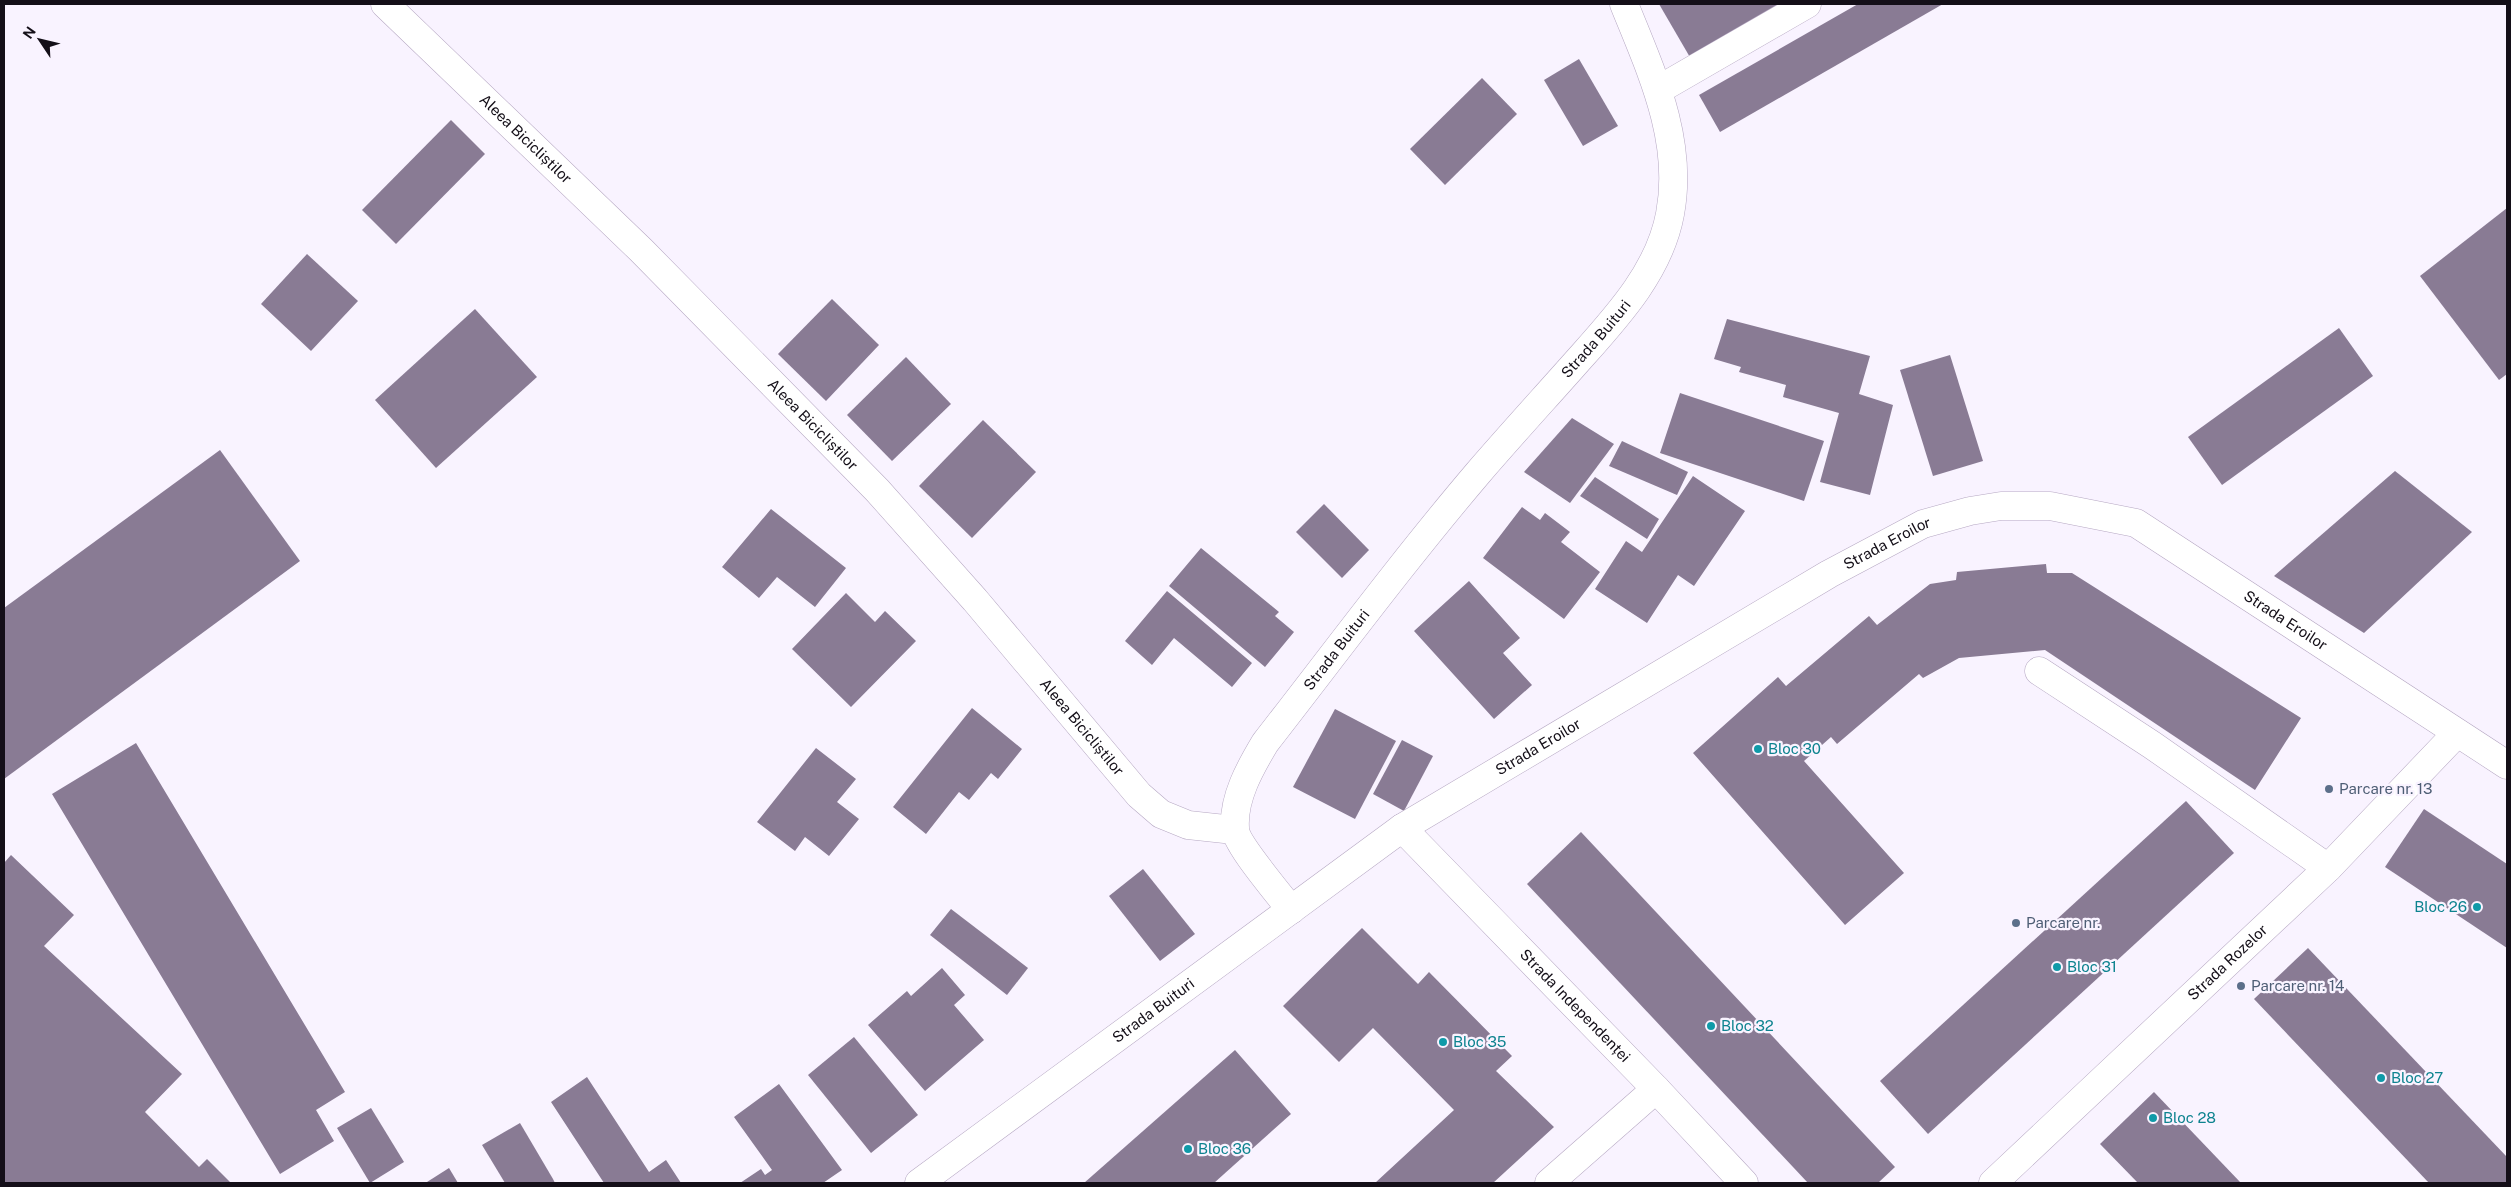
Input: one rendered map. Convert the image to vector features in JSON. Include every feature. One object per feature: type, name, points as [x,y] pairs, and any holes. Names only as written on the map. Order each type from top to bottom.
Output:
[{"type":"street","name":"Aleea Bicicliștilor","points":[[385,4],[641,250],[878,490],[975,600],[1139,795],[1160,814],[1188,825],[1234,830]]},
{"type":"street","name":"Strada Buituri","points":[[1234,830],[1238,801],[1247,775],[1265,743],[1478,473],[1607,327],[1641,283],[1654,261],[1664,238],[1674,189],[1674,163],[1670,134],[1658,90],[1624,4]]},
{"type":"street","points":[[1658,90],[1807,4]]},
{"type":"street","name":"Strada Eroilor","points":[[1291,910],[1402,828],[1870,551],[1923,524],[1970,511],[2001,506],[2050,506],[2136,522],[2507,765]]},
{"type":"street","points":[[2039,671],[2160,751],[2328,868]]},
{"type":"street","name":"Strada Rozelor","points":[[1993,1183],[2328,868],[2457,733]]},
{"type":"street","name":"Strada Independenței","points":[[1402,828],[1656,1089],[1744,1183]]},
{"type":"street","points":[[1234,830],[1247,852],[1291,910]]},
{"type":"street","name":"Strada Buituri","points":[[920,1183],[1291,910]]},
{"type":"street","points":[[1549,1183],[1656,1089]]},
{"type":"building","points":[[1659,4],[1786,4],[1691,59]]},
{"type":"building","points":[[1858,4],[1943,4],[1720,132],[1699,95]]},
{"type":"building","points":[[1579,59],[1618,126],[1583,146],[1544,80]]},
{"type":"building","points":[[1482,78],[1517,114],[1445,185],[1410,149]]},
{"type":"building","points":[[451,120],[485,154],[396,244],[362,210]]},
{"type":"building","points":[[2507,208],[2507,374],[2499,380],[2420,276]]},
{"type":"building","points":[[307,254],[358,301],[311,351],[261,304]]},
{"type":"building","points":[[832,299],[879,345],[826,401],[778,354]]},
{"type":"building","points":[[475,309],[537,377],[436,468],[375,400]]},
{"type":"building","points":[[1727,319],[1870,356],[1859,394],[1893,405],[1870,495],[1820,482],[1839,413],[1783,397],[1786,385],[1739,372],[1741,367],[1714,359]]},
{"type":"building","points":[[2339,328],[2373,376],[2222,485],[2188,437]]},
{"type":"building","points":[[1950,355],[1983,461],[1933,476],[1900,370]]},
{"type":"building","points":[[906,357],[951,404],[892,461],[847,415]]},
{"type":"building","points":[[1680,393],[1824,441],[1804,501],[1660,453]]},
{"type":"building","points":[[1572,418],[1614,444],[1570,503],[1524,472]]},
{"type":"building","points":[[983,420],[1036,472],[972,538],[919,486]]},
{"type":"building","points":[[1622,441],[1688,472],[1677,495],[1609,466]]},
{"type":"building","points":[[220,450],[300,561],[4,779],[4,608]]},
{"type":"building","points":[[2395,471],[2472,532],[2364,633],[2274,576]]},
{"type":"building","points":[[1693,476],[1745,511],[1694,586],[1678,575],[1647,623],[1595,589],[1626,541],[1642,552]]},
{"type":"building","points":[[1595,477],[1659,519],[1647,539],[1580,496]]},
{"type":"building","points":[[1324,504],[1369,550],[1342,578],[1296,532]]},
{"type":"building","points":[[1522,507],[1540,520],[1545,513],[1570,532],[1561,542],[1600,572],[1564,619],[1483,558]]},
{"type":"building","points":[[771,509],[846,568],[815,607],[777,577],[759,598],[722,567]]},
{"type":"building","points":[[1201,548],[1279,612],[1275,616],[1294,632],[1265,667],[1169,586]]},
{"type":"building","name":"Bloc 30","points":[[2046,564],[2047,573],[2072,573],[2301,718],[2255,790],[2045,650],[1959,658],[1923,678],[1919,674],[1837,744],[1831,737],[1804,761],[1904,873],[1845,925],[1693,753],[1778,677],[1786,686],[1869,616],[1877,625],[1930,584],[1956,580],[1957,572]]},
{"type":"building","points":[[1469,581],[1520,638],[1503,653],[1532,685],[1494,719],[1414,631]]},
{"type":"building","points":[[1167,591],[1252,663],[1232,687],[1174,638],[1152,665],[1125,641]]},
{"type":"building","points":[[846,593],[875,622],[885,611],[916,641],[851,707],[792,649]]},
{"type":"building","points":[[972,708],[1022,749],[998,779],[991,773],[969,800],[959,792],[926,834],[893,807]]},
{"type":"building","points":[[1335,709],[1396,741],[1355,819],[1293,787]]},
{"type":"building","points":[[1402,740],[1433,756],[1404,811],[1373,794]]},
{"type":"building","points":[[136,743],[345,1092],[316,1110],[334,1141],[280,1174],[52,794]]},
{"type":"building","points":[[816,748],[856,779],[837,802],[859,819],[829,856],[805,837],[795,851],[757,822]]},
{"type":"building","name":"Bloc 31","points":[[2186,801],[2234,853],[1928,1134],[1880,1081]]},
{"type":"building","name":"Bloc 26","points":[[2424,809],[2507,864],[2507,948],[2385,867]]},
{"type":"building","name":"Bloc 32","points":[[1581,832],[1895,1167],[1878,1183],[1808,1183],[1527,884]]},
{"type":"building","points":[[11,855],[74,915],[44,946],[182,1074],[145,1112],[199,1167],[207,1159],[231,1183],[4,1183],[4,863]]},
{"type":"building","points":[[1143,869],[1195,934],[1160,961],[1109,896]]},
{"type":"building","points":[[951,909],[1028,968],[1007,995],[930,935]]},
{"type":"building","name":"Bloc 35","points":[[1362,928],[1418,984],[1429,972],[1512,1056],[1496,1071],[1554,1127],[1493,1183],[1375,1183],[1454,1110],[1373,1028],[1339,1062],[1283,1006]]},
{"type":"building","name":"Bloc 27","points":[[2308,948],[2507,1157],[2507,1183],[2429,1183],[2254,999]]},
{"type":"building","points":[[942,968],[965,995],[954,1005],[984,1040],[925,1091],[868,1025],[907,991],[911,996]]},
{"type":"building","points":[[854,1037],[918,1115],[871,1153],[808,1075]]},
{"type":"building","name":"Bloc 36","points":[[1235,1050],[1291,1114],[1214,1183],[1084,1183]]},
{"type":"building","points":[[587,1077],[649,1172],[666,1160],[681,1183],[604,1183],[551,1102]]},
{"type":"building","points":[[779,1084],[842,1170],[823,1183],[740,1183],[761,1169],[765,1175],[772,1170],[734,1117]]},
{"type":"building","name":"Bloc 28","points":[[2154,1092],[2241,1183],[2138,1183],[2100,1144]]},
{"type":"building","points":[[371,1108],[404,1162],[370,1183],[337,1128]]},
{"type":"building","points":[[520,1123],[555,1183],[505,1183],[482,1145]]},
{"type":"building","points":[[449,1168],[458,1183],[427,1183],[427,1182]]},
{"type":"place","name":"Bloc 30","points":[[1758,749]]},
{"type":"place","name":"Parcare nr. 13","points":[[2329,789]]},
{"type":"place","name":"Bloc 26","points":[[2477,907]]},
{"type":"place","name":"Parcare nr.","points":[[2016,923]]},
{"type":"place","name":"Bloc 31","points":[[2057,967]]},
{"type":"place","name":"Parcare nr. 14","points":[[2241,986]]},
{"type":"place","name":"Bloc 32","points":[[1711,1026]]},
{"type":"place","name":"Bloc 35","points":[[1443,1042]]},
{"type":"place","name":"Bloc 27","points":[[2381,1078]]},
{"type":"place","name":"Bloc 28","points":[[2153,1118]]},
{"type":"place","name":"Bloc 36","points":[[1188,1149]]}]
